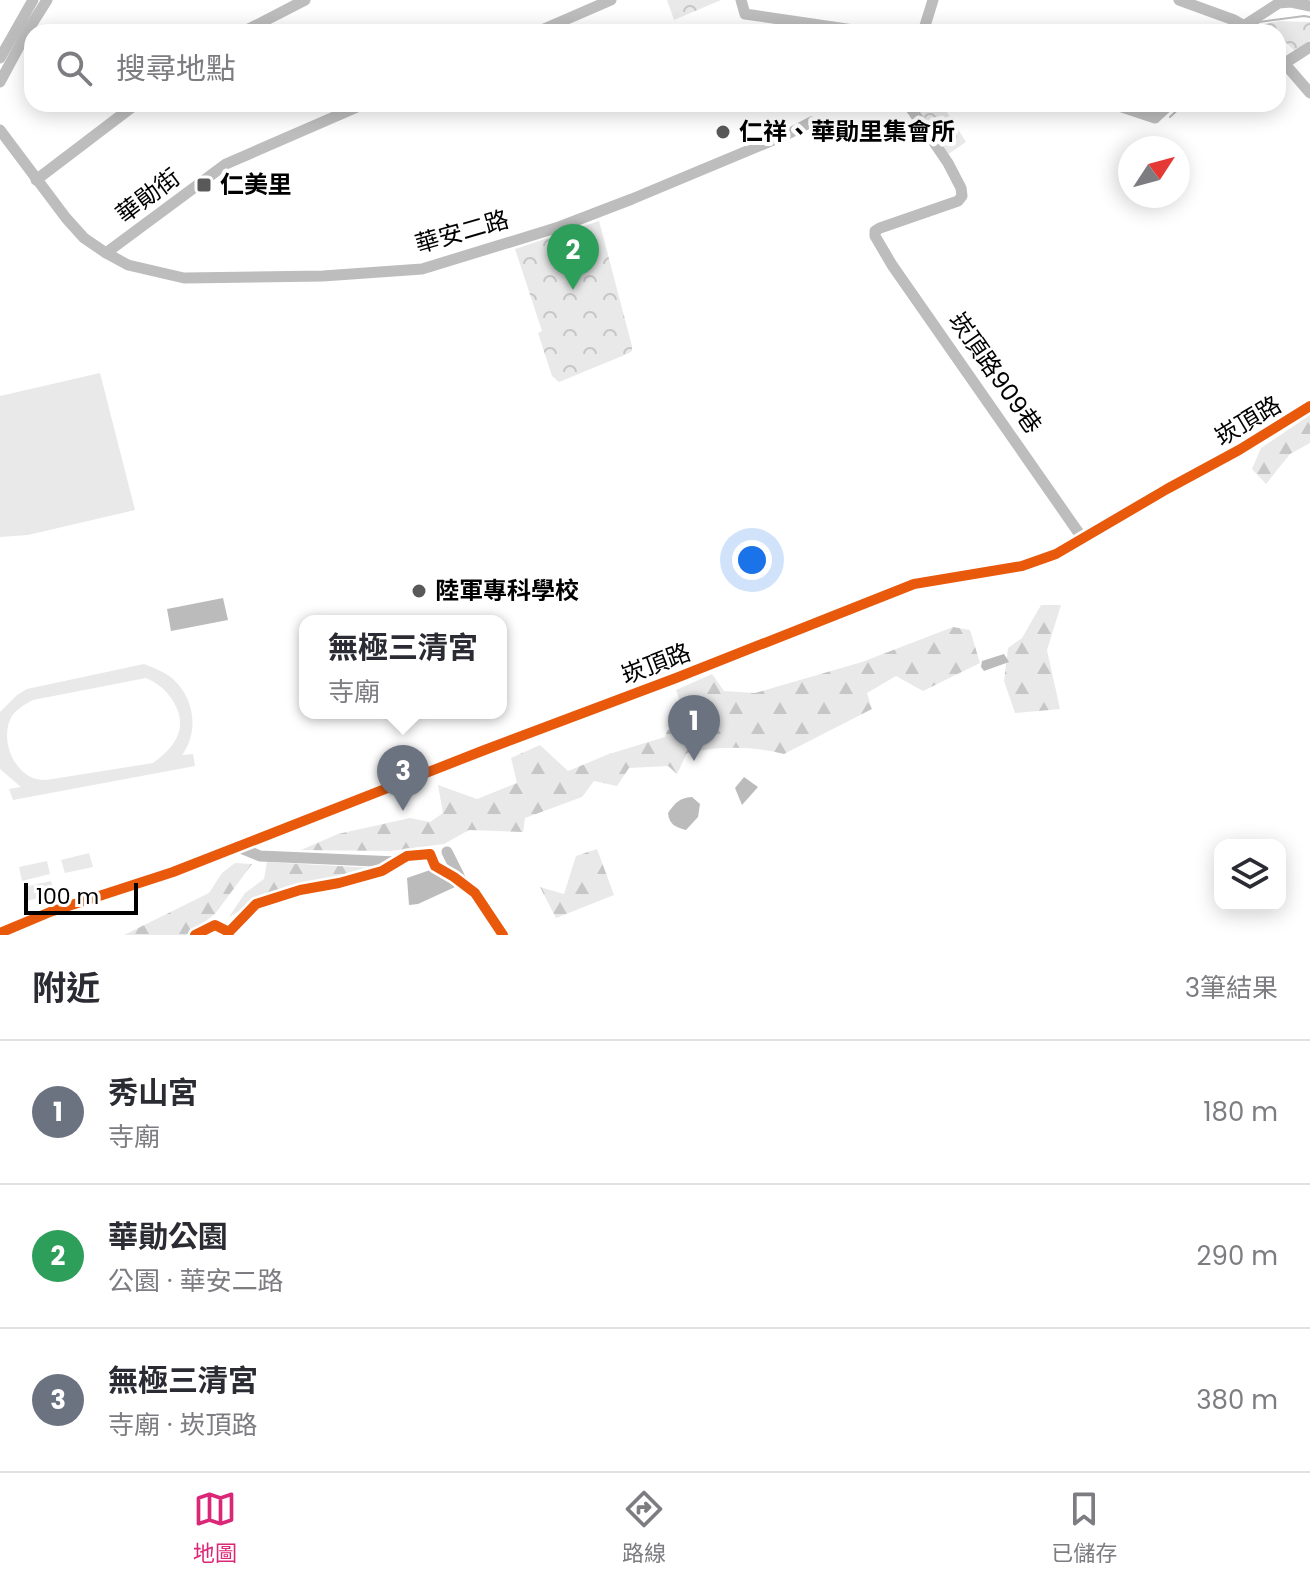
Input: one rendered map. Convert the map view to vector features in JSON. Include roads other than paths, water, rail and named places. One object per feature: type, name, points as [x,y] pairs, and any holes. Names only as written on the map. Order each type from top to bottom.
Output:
[{"type":"street","points":[[0,58],[33,0]]},
{"type":"street","points":[[32,24],[47,0]]},
{"type":"street","points":[[258,24],[305,0]]},
{"type":"street","points":[[556,24],[611,0]]},
{"type":"street","points":[[741,0],[745,14],[813,24]]},
{"type":"street","points":[[926,24],[933,0]]},
{"type":"street","points":[[1179,0],[1212,11],[1232,24]]},
{"type":"street","points":[[1245,24],[1279,3],[1310,6]]},
{"type":"street","points":[[0,82],[24,37]]},
{"type":"street","points":[[1286,57],[1310,47]]},
{"type":"street","points":[[1286,65],[1310,93]]},
{"type":"street","points":[[36,180],[125,112]]},
{"type":"street","name":"華勛街","points":[[0,130],[66,218],[84,238],[106,253],[226,164],[346,112]]},
{"type":"street","name":"崁頂路909巷","points":[[913,112],[948,163],[962,196],[958,201],[875,231],[875,236],[1083,539]]},
{"type":"street","points":[[1137,112],[1155,118],[1161,112]]},
{"type":"street","name":"華安二路","points":[[106,253],[128,265],[184,278],[323,276],[422,269],[571,222],[811,122]]},
{"type":"street","name":"崁頂路","points":[[0,933],[50,912],[173,872],[914,584],[1022,566],[1056,554],[1310,406]]},
{"type":"street","points":[[238,847],[260,856],[397,862],[407,856],[430,854],[435,866],[475,893],[503,935]]},
{"type":"street","points":[[447,852],[463,883]]},
{"type":"waterway","points":[[1257,24],[1310,17]]},
{"type":"waterway","points":[[1170,117],[1175,112]]},
{"type":"place","name":"仁祥、華勛里集會所","points":[[723,132]]},
{"type":"place","name":"仁美里","points":[[204,185]]},
{"type":"place","name":"華勛公園","points":[[573,290]]},
{"type":"place","name":"陸軍專科學校","points":[[419,591]]},
{"type":"place","name":"秀山宮","points":[[694,761]]},
{"type":"place","name":"無極三清宮","points":[[403,811]]}]
